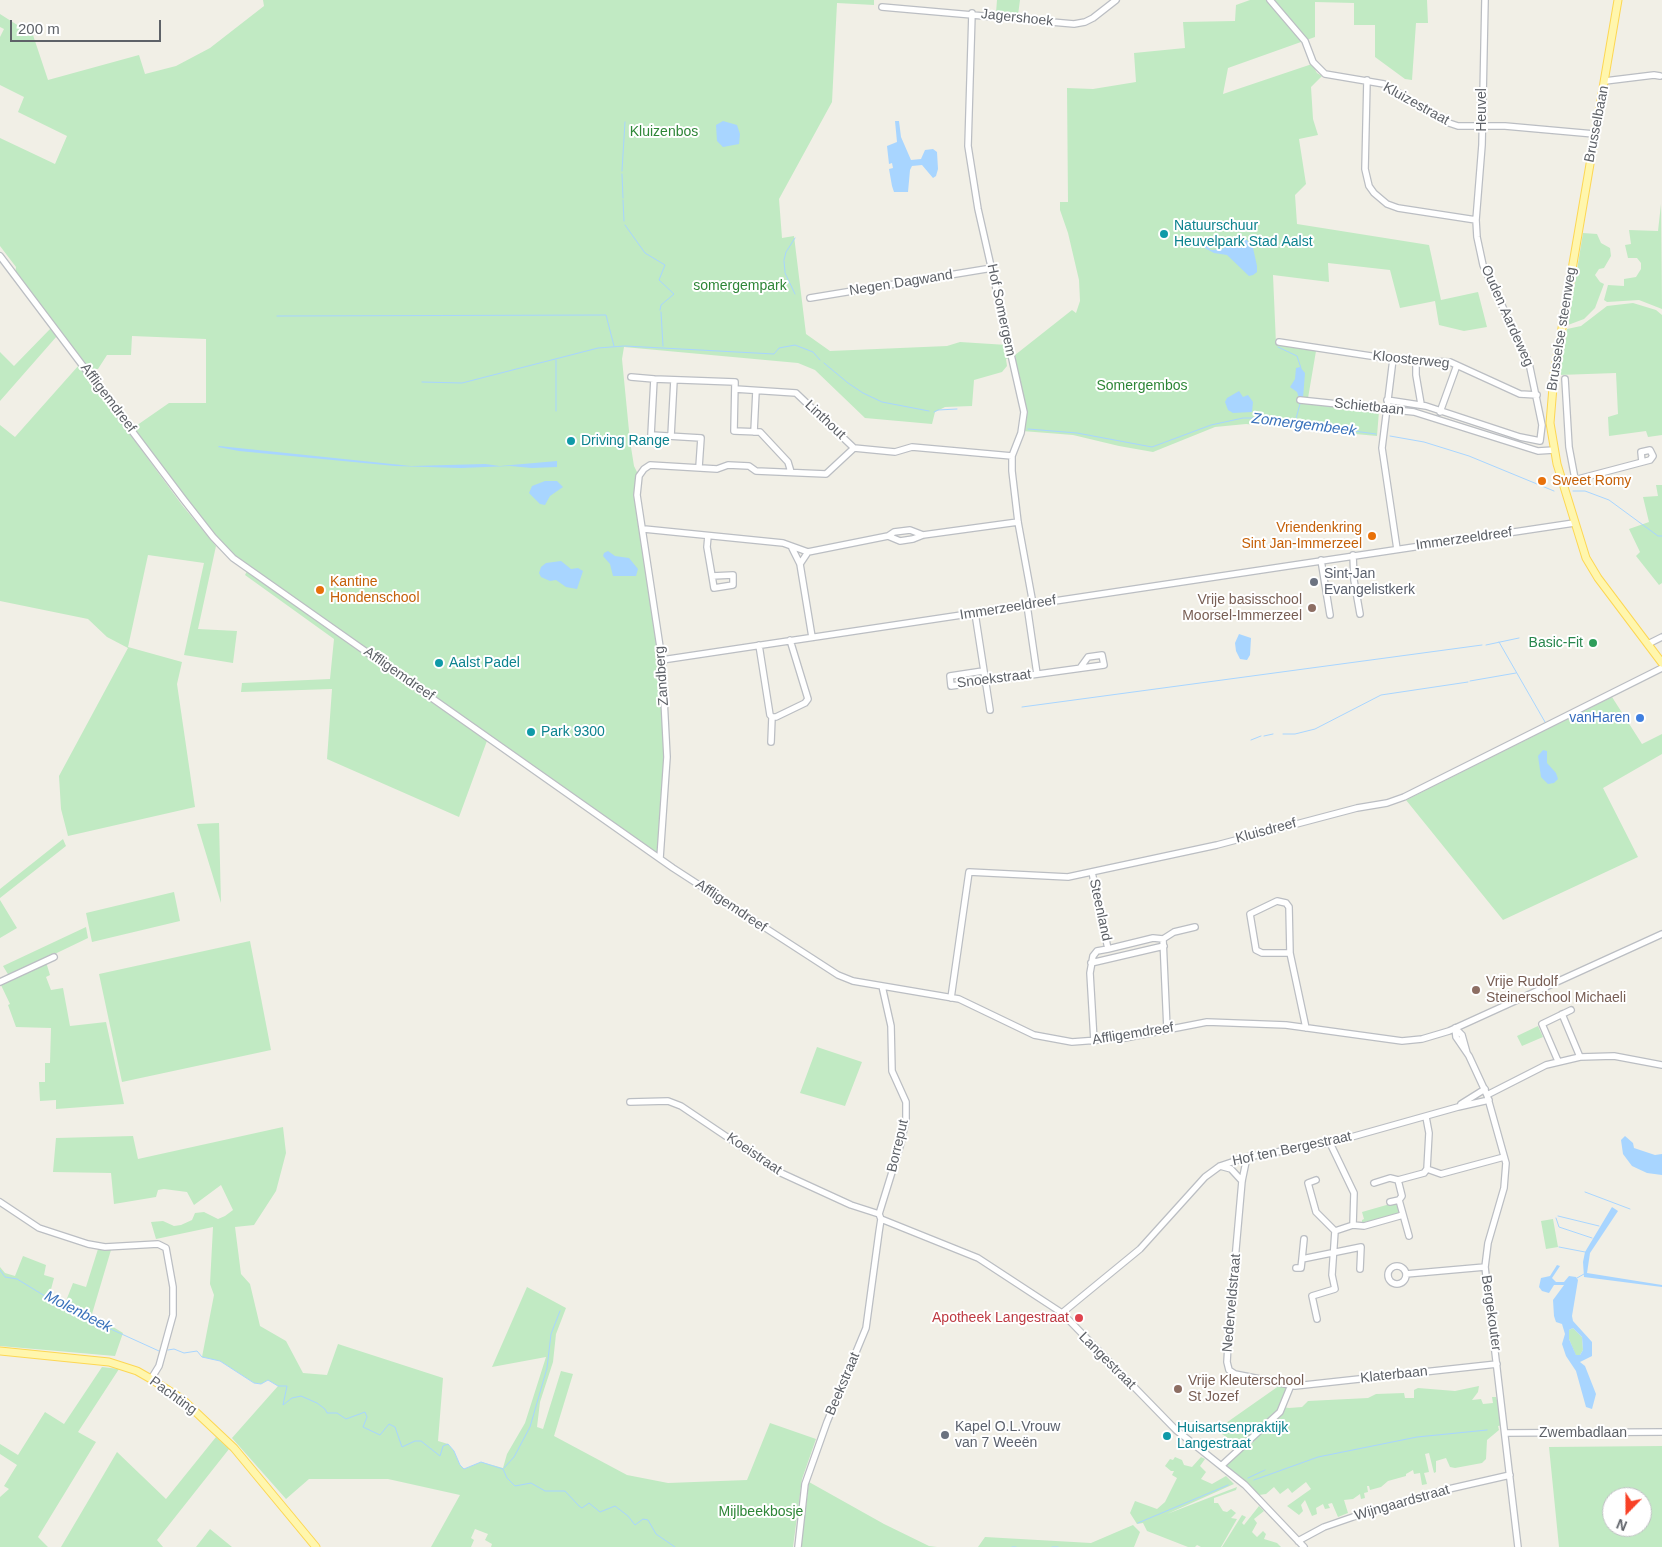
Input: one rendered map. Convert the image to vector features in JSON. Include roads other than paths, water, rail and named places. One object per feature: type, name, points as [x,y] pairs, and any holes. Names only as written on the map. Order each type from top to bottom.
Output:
[{"type":"main road","name":"Brusselbaan","points":[[1575,247],[1618,0]]},
{"type":"main road","name":"Brusselse steenweg","points":[[1575,247],[1550,410],[1554,450],[1574,523],[1592,568],[1662,663]]},
{"type":"main road","name":"Pachting","points":[[0,1352],[109,1362],[131,1369],[151,1379],[182,1399],[234,1448],[298,1528],[316,1547]]},
{"type":"street","name":"Jagershoek","points":[[882,7],[972,13],[1074,24],[1093,18],[1115,0]]},
{"type":"street","name":"Kluizestraat","points":[[1270,0],[1305,41],[1313,62],[1319,70],[1331,76],[1384,84],[1446,122],[1458,126],[1594,134]]},
{"type":"street","name":"Heuvel","points":[[1476,220],[1482,126],[1485,0]]},
{"type":"street","name":"Hof Somergem","points":[[972,13],[968,146],[992,268],[1024,412],[1021,433],[1012,456],[1018,522],[1030,604],[1037,674]]},
{"type":"street","points":[[1605,81],[1654,75],[1661,76]]},
{"type":"street","points":[[1367,80],[1365,169],[1369,186],[1374,193],[1387,204],[1398,208],[1476,220]]},
{"type":"street","name":"Ouden Aardeweg","points":[[1476,220],[1483,265],[1529,363],[1540,409],[1542,425],[1540,441]]},
{"type":"street","name":"Affligemdreef","points":[[0,256],[222,547],[234,558],[660,858],[826,968],[853,980],[951,998],[967,1003],[1034,1035],[1072,1042],[1125,1038],[1207,1022],[1306,1028],[1402,1041],[1431,1037],[1455,1028],[1662,934]]},
{"type":"street","name":"Negen Dagwand","points":[[810,298],[992,268]]},
{"type":"street","name":"Kloosterweg","points":[[1279,342],[1393,359],[1450,362],[1520,394],[1537,395]]},
{"type":"street","points":[[1393,359],[1382,448],[1397,549]]},
{"type":"street","points":[[1416,361],[1416,375],[1421,404]]},
{"type":"street","points":[[1438,418],[1457,365]]},
{"type":"street","name":"Linthout","points":[[631,377],[735,382],[735,390],[796,393],[854,448]]},
{"type":"street","points":[[654,379],[652,434],[701,438],[698,467],[717,469],[728,465],[749,466],[756,471],[826,474],[854,448],[895,452],[912,447],[1012,456]]},
{"type":"street","name":"Brusselse steenweg","points":[[1565,379],[1569,446],[1576,479]]},
{"type":"street","points":[[671,436],[674,380]]},
{"type":"street","points":[[735,390],[734,430],[760,432],[788,462],[791,472]]},
{"type":"street","points":[[754,432],[756,391]]},
{"type":"street","name":"Schietbaan","points":[[1302,400],[1414,412],[1513,438],[1540,441]]},
{"type":"street","name":"Schietbaan","points":[[1387,400],[1421,404],[1513,438],[1538,450],[1554,450]]},
{"type":"street","name":"Brusselse steenweg","points":[[1540,409],[1550,410]]},
{"type":"street","points":[[1540,441],[1544,450]]},
{"type":"street","points":[[1563,483],[1642,462]]},
{"type":"street","name":"Zandberg","points":[[660,858],[667,757],[662,660],[644,529],[637,495],[640,476],[650,465],[698,467]]},
{"type":"street","points":[[888,536],[900,540],[913,539],[922,535],[1018,522]]},
{"type":"street","name":"Immerzeeldreef","points":[[662,660],[1574,523]]},
{"type":"street","points":[[644,529],[782,544],[808,552],[888,536],[894,532],[910,530],[922,535]]},
{"type":"street","points":[[708,536],[712,576]]},
{"type":"street","points":[[792,548],[800,564],[812,637]]},
{"type":"street","points":[[800,564],[808,552]]},
{"type":"street","points":[[1353,555],[1354,580],[1360,614]]},
{"type":"street","points":[[1321,560],[1330,615]]},
{"type":"street","points":[[975,613],[990,710]]},
{"type":"street","points":[[1648,644],[1662,637]]},
{"type":"street","points":[[772,717],[802,705],[808,699],[790,640]]},
{"type":"street","points":[[759,645],[772,717],[771,742]]},
{"type":"street","name":"Snoekstraat","points":[[983,671],[950,676],[951,686],[1080,668]]},
{"type":"street","name":"Kluisdreef","points":[[951,998],[969,872],[1068,877],[1217,845],[1404,797],[1662,668]]},
{"type":"street","name":"Steenland","points":[[1092,872],[1108,949]]},
{"type":"street","points":[[1290,953],[1262,953],[1256,950],[1250,914],[1277,901],[1286,903],[1290,912],[1290,953],[1306,1028]]},
{"type":"street","name":"Steenland","points":[[1094,1041],[1090,994],[1091,963],[1097,951],[1153,938],[1164,939],[1174,932],[1195,927]]},
{"type":"street","points":[[1164,939],[1166,1029]]},
{"type":"street","name":"Steenland","points":[[1091,963],[1164,946]]},
{"type":"street","points":[[0,982],[54,956]]},
{"type":"street","name":"Borreput","points":[[880,1216],[901,1143],[906,1102],[892,1071],[890,1026],[882,986]]},
{"type":"street","points":[[1558,1061],[1542,1024],[1571,1010]]},
{"type":"street","points":[[1562,1014],[1580,1057]]},
{"type":"street","name":"Bergekouter","points":[[1455,1028],[1456,1037],[1469,1056],[1487,1095],[1504,1158],[1504,1188],[1488,1243],[1484,1267],[1498,1364],[1518,1547]]},
{"type":"street","points":[[1487,1095],[1528,1073],[1558,1061],[1580,1057],[1614,1056],[1662,1065]]},
{"type":"street","name":"Hof ten Bergestraat","points":[[1062,1313],[1140,1249],[1200,1183],[1220,1166],[1247,1157],[1330,1143],[1426,1117],[1487,1095]]},
{"type":"street","name":"Hof ten Bergestraat","points":[[1458,1107],[1487,1095]]},
{"type":"street","name":"Koeistraat","points":[[630,1102],[668,1101],[681,1106],[780,1172],[851,1205],[880,1216]]},
{"type":"street","points":[[1374,1183],[1394,1177],[1398,1180],[1424,1173],[1427,1169],[1429,1133],[1426,1117]]},
{"type":"street","points":[[1330,1143],[1354,1193],[1353,1225]]},
{"type":"street","name":"Nederveldstraat","points":[[1247,1157],[1242,1180],[1227,1362],[1229,1370],[1235,1374],[1283,1383]]},
{"type":"street","points":[[1427,1169],[1441,1174],[1504,1158]]},
{"type":"street","points":[[1220,1166],[1231,1169],[1242,1180]]},
{"type":"street","points":[[1316,1180],[1308,1183],[1316,1212],[1335,1231],[1332,1275],[1335,1289],[1312,1296],[1317,1319]]},
{"type":"street","points":[[1398,1180],[1402,1196],[1399,1200],[1409,1236]]},
{"type":"street","points":[[1390,1202],[1399,1200]]},
{"type":"street","points":[[0,1202],[39,1228],[88,1244],[105,1247],[158,1244],[166,1248],[173,1287],[173,1315],[159,1366],[151,1379]]},
{"type":"street","points":[[1335,1231],[1353,1225],[1364,1226],[1403,1215]]},
{"type":"street","name":"Langestraat","points":[[880,1216],[978,1258],[1062,1313],[1176,1430],[1245,1485],[1304,1547]]},
{"type":"street","name":"Beekstraat","points":[[798,1547],[805,1484],[827,1422],[866,1328],[880,1216]]},
{"type":"street","points":[[1296,1268],[1301,1268],[1304,1239]]},
{"type":"street","points":[[1302,1259],[1327,1252],[1334,1253],[1361,1247],[1360,1269]]},
{"type":"street","points":[[1406,1274],[1484,1267]]},
{"type":"street","name":"Klaterbaan","points":[[1283,1383],[1291,1386],[1498,1364]]},
{"type":"street","points":[[1221,1466],[1280,1412],[1291,1386]]},
{"type":"street","name":"Zwembadlaan","points":[[1505,1433],[1662,1432]]},
{"type":"street","name":"Wijngaardstraat","points":[[1298,1541],[1324,1527],[1353,1516],[1440,1491],[1510,1474]]},
{"type":"water","points":[[723,121],[737,125],[740,134],[739,144],[723,147],[717,141],[716,125]]},
{"type":"water","points":[[895,121],[899,121],[901,137],[911,160],[921,159],[925,150],[933,149],[937,152],[938,169],[936,176],[933,178],[922,165],[912,166],[908,192],[894,192],[892,186],[889,169],[893,168],[892,163],[889,164],[887,146],[897,142]]},
{"type":"water","points":[[1237,237],[1247,240],[1253,248],[1257,272],[1253,275],[1249,276],[1227,255],[1214,253],[1201,246],[1207,246],[1211,250],[1223,249],[1227,243]]},
{"type":"water","points":[[1300,367],[1305,373],[1303,398],[1299,398],[1297,392],[1290,387],[1295,379],[1296,368]]},
{"type":"water","points":[[1239,391],[1243,397],[1248,395],[1253,402],[1252,412],[1233,413],[1228,410],[1225,402],[1227,398]]},
{"type":"water","points":[[219,446],[411,466],[485,464],[500,466],[557,461],[557,467],[461,468],[395,466],[239,451]]},
{"type":"water","points":[[545,481],[557,481],[563,487],[550,496],[545,505],[540,504],[529,493],[532,486]]},
{"type":"water","points":[[608,551],[615,556],[629,558],[638,569],[636,576],[613,576],[610,564],[603,556]]},
{"type":"water","points":[[561,561],[571,569],[578,568],[583,571],[577,589],[566,587],[556,580],[550,581],[541,577],[539,573],[541,567],[546,563]]},
{"type":"water","points":[[1239,634],[1251,638],[1250,655],[1247,660],[1240,659],[1236,651],[1235,643]]},
{"type":"water","points":[[1543,750],[1547,751],[1547,763],[1556,773],[1558,779],[1554,783],[1548,784],[1541,777],[1538,756]]},
{"type":"water","points":[[1625,1136],[1633,1143],[1634,1148],[1655,1155],[1662,1154],[1662,1175],[1647,1173],[1632,1166],[1623,1154],[1621,1140]]},
{"type":"water","points":[[1612,1207],[1618,1211],[1590,1253],[1587,1273],[1662,1285],[1662,1287],[1584,1277],[1583,1262],[1585,1252]]},
{"type":"water","points":[[1557,1265],[1560,1266],[1552,1278],[1556,1282],[1564,1282],[1569,1276],[1576,1277],[1578,1280],[1572,1316],[1573,1321],[1592,1342],[1592,1356],[1580,1362],[1585,1366],[1596,1394],[1592,1409],[1586,1407],[1576,1371],[1566,1356],[1562,1344],[1565,1334],[1562,1324],[1556,1322],[1554,1316],[1553,1300],[1564,1285],[1554,1285],[1549,1293],[1542,1291],[1539,1287],[1541,1278],[1550,1276]],"holes":[[[1573,1328],[1582,1337],[1583,1350],[1580,1355],[1576,1355],[1569,1339],[1569,1330]]]},
{"type":"waterway","points":[[622,171],[625,122]]},
{"type":"waterway","points":[[622,174],[623,198]]},
{"type":"waterway","points":[[623,200],[624,221]]},
{"type":"waterway","points":[[625,225],[645,253],[665,265],[659,280],[674,294],[661,305],[660,310]]},
{"type":"waterway","points":[[784,260],[786,252],[795,238]]},
{"type":"waterway","points":[[784,261],[785,272]]},
{"type":"waterway","points":[[785,273],[795,294]]},
{"type":"waterway","points":[[661,312],[663,346]]},
{"type":"waterway","points":[[277,316],[606,315],[614,346]]},
{"type":"waterway","points":[[625,346],[774,354],[779,348],[795,345],[813,352],[820,360]]},
{"type":"waterway","points":[[422,382],[462,383],[598,348],[624,346]]},
{"type":"waterway","points":[[1278,347],[1297,356],[1301,368]]},
{"type":"waterway","points":[[556,360],[556,411]]},
{"type":"waterway","points":[[824,363],[848,383],[882,402],[929,411]]},
{"type":"waterway","points":[[1295,422],[1300,404]]},
{"type":"waterway","points":[[934,412],[957,409]]},
{"type":"waterway","name":"Zomergembeek","points":[[1028,429],[1077,433],[1152,447],[1211,425],[1243,418],[1257,418],[1376,434]]},
{"type":"waterway","points":[[1390,436],[1424,442],[1469,456],[1554,491]]},
{"type":"waterway","points":[[1573,491],[1585,491],[1609,500],[1658,536],[1662,536]]},
{"type":"waterway","points":[[1486,645],[1519,638]]},
{"type":"waterway","points":[[1499,642],[1545,722]]},
{"type":"waterway","points":[[1022,707],[1482,645]]},
{"type":"waterway","points":[[1470,681],[1516,673]]},
{"type":"waterway","points":[[1283,734],[1295,734],[1315,729],[1381,695],[1468,682]]},
{"type":"waterway","points":[[1264,736],[1273,734]]},
{"type":"waterway","points":[[1251,740],[1261,736]]},
{"type":"waterway","points":[[1585,1192],[1630,1209]]},
{"type":"waterway","points":[[1558,1216],[1599,1226]]},
{"type":"waterway","points":[[1556,1218],[1559,1227],[1592,1238]]},
{"type":"waterway","points":[[1559,1247],[1585,1252]]},
{"type":"waterway","name":"Molenbeek","points":[[0,1270],[5,1277],[17,1279],[58,1304],[86,1315],[104,1326],[159,1351]]},
{"type":"waterway","points":[[1577,1278],[1584,1274]]},
{"type":"waterway","points":[[504,1468],[514,1457],[530,1427],[547,1368],[551,1334],[560,1311]]},
{"type":"waterway","name":"Molenbeek","points":[[168,1350],[174,1349],[184,1353],[197,1351],[202,1357],[220,1361],[254,1383],[261,1384],[268,1380],[278,1386],[287,1386],[283,1405],[292,1398],[301,1396],[317,1403],[327,1413],[337,1413],[346,1419],[365,1412],[367,1417],[363,1427],[380,1435],[389,1424],[395,1427],[402,1447],[415,1441],[421,1441],[440,1456],[443,1446],[448,1444],[464,1469],[481,1462],[503,1469],[507,1478],[515,1486],[531,1483],[545,1491],[565,1491],[582,1508],[589,1503],[600,1512],[615,1506],[628,1516],[635,1525],[643,1519],[648,1520],[656,1534],[675,1547]]},
{"type":"waterway","points":[[1254,1480],[1318,1457],[1417,1437],[1487,1430]]},
{"type":"waterway","points":[[1248,1478],[1265,1470]]},
{"type":"waterway","points":[[1138,1523],[1228,1485]]},
{"type":"waterway","name":"Molenbeek","points":[[1052,1547],[1058,1547]]},
{"type":"place","name":"Natuurschuur Heuvelpark Stad Aalst","points":[[1164,234]]},
{"type":"place","name":"Driving Range","points":[[571,441]]},
{"type":"place","name":"Sweet Romy","points":[[1542,481]]},
{"type":"place","name":"Vriendenkring Sint Jan-Immerzeel","points":[[1372,536]]},
{"type":"place","name":"Sint-Jan Evangelistkerk","points":[[1314,582]]},
{"type":"place","name":"Kantine Hondenschool","points":[[320,590]]},
{"type":"place","name":"Vrije basisschool Moorsel-Immerzeel","points":[[1312,608]]},
{"type":"place","name":"Basic-Fit","points":[[1593,643]]},
{"type":"place","name":"Aalst Padel","points":[[439,663]]},
{"type":"place","name":"vanHaren","points":[[1640,718]]},
{"type":"place","name":"Park 9300","points":[[531,732]]},
{"type":"place","name":"Vrije Rudolf Steinerschool Michaeli","points":[[1476,990]]},
{"type":"place","name":"Apotheek Langestraat","points":[[1079,1318]]},
{"type":"place","name":"Vrije Kleuterschool St Jozef","points":[[1178,1389]]},
{"type":"place","name":"Kapel O.L.Vrouw van 7 Weeën","points":[[945,1435]]},
{"type":"place","name":"Huisartsenpraktijk Langestraat","points":[[1167,1436]]},
{"type":"park label","name":"Kluizenbos","points":[[664,132]]},
{"type":"park label","name":"somergempark","points":[[740,286]]},
{"type":"park label","name":"Somergembos","points":[[1142,386]]},
{"type":"park label","name":"Mijlbeekbosje","points":[[761,1512]]}]
